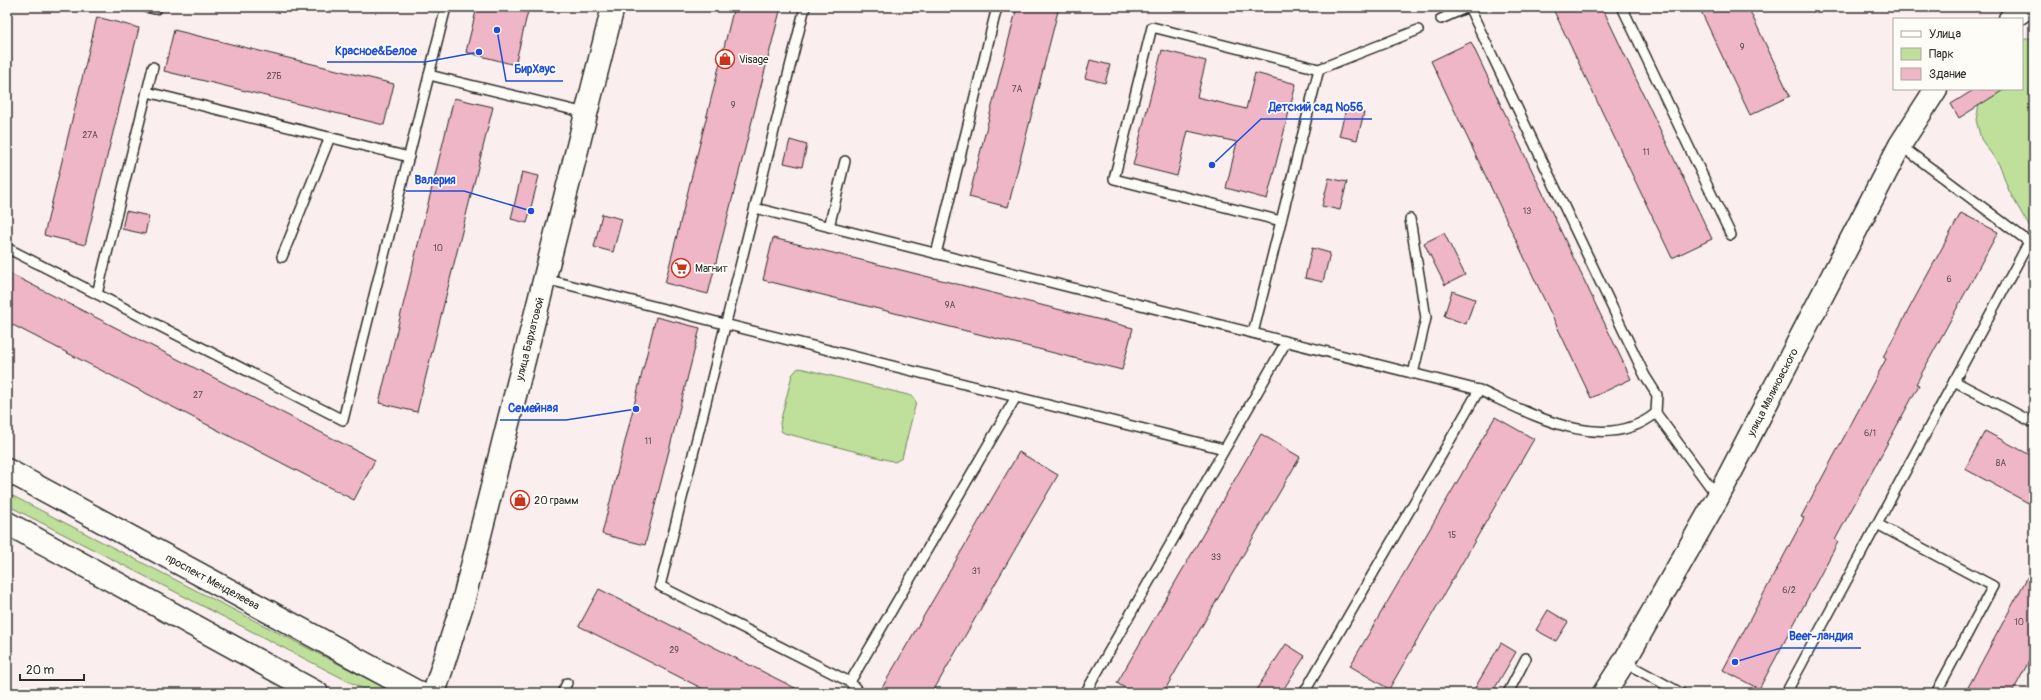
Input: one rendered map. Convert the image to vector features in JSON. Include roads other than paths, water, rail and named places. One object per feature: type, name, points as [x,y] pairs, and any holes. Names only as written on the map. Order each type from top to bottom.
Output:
[{"type":"street","name":"улица Бархатовой","points":[[434,693],[463,602],[613,7]]},
{"type":"street","points":[[2012,18],[2028,7]]},
{"type":"street","name":"улица Малиновского","points":[[1604,693],[1624,662],[1718,497],[1900,145],[1935,90]]},
{"type":"street","name":"проспект Менделеева","points":[[7,470],[419,693]]},
{"type":"street","points":[[7,523],[317,693]]},
{"type":"lane","points":[[146,7],[156,9]]},
{"type":"lane","points":[[7,248],[343,420],[446,7]]},
{"type":"lane","points":[[805,7],[660,586],[850,682],[860,693]]},
{"type":"lane","points":[[936,254],[997,7]]},
{"type":"lane","points":[[1441,19],[1468,7],[1645,376],[1657,395],[1656,413],[1718,497]]},
{"type":"lane","points":[[1622,7],[1731,235]]},
{"type":"lane","points":[[1281,221],[1114,179],[1152,27],[1319,69],[1418,30]]},
{"type":"lane","points":[[97,294],[153,67]]},
{"type":"lane","points":[[1253,333],[1319,69]]},
{"type":"lane","points":[[429,74],[586,113]]},
{"type":"lane","points":[[147,92],[409,157]]},
{"type":"lane","points":[[282,257],[330,137]]},
{"type":"lane","points":[[1786,693],[2029,242],[1900,145]]},
{"type":"lane","points":[[829,227],[846,161]]},
{"type":"lane","points":[[755,208],[1480,390],[1547,421],[1588,431],[1620,430],[1645,422],[1656,413]]},
{"type":"lane","points":[[1410,219],[1426,318],[1413,374]]},
{"type":"lane","points":[[545,279],[1224,449]]},
{"type":"lane","points":[[1087,690],[1286,342]]},
{"type":"lane","points":[[1954,381],[2034,423]]},
{"type":"lane","points":[[1304,693],[1480,390]]},
{"type":"lane","points":[[850,682],[1016,397]]},
{"type":"lane","points":[[1877,524],[1993,586],[1936,693]]},
{"type":"lane","points":[[1508,693],[1526,658]]},
{"type":"lane","points":[[1624,662],[1681,693]]},
{"type":"lane","points":[[562,693],[567,683]]},
{"type":"place","name":"БирХаус","points":[[497,30]]},
{"type":"place","name":"Красное&Белое","points":[[479,52]]},
{"type":"place","name":"Visage","points":[[725,59]]},
{"type":"place","name":"Детский сад №56","points":[[1212,165]]},
{"type":"place","name":"Валерия","points":[[531,211]]},
{"type":"place","name":"Магнит","points":[[681,268]]},
{"type":"place","name":"Семейная","points":[[636,409]]},
{"type":"place","name":"20 грамм","points":[[520,500]]},
{"type":"place","name":"Beer-ландия","points":[[1735,662]]}]
